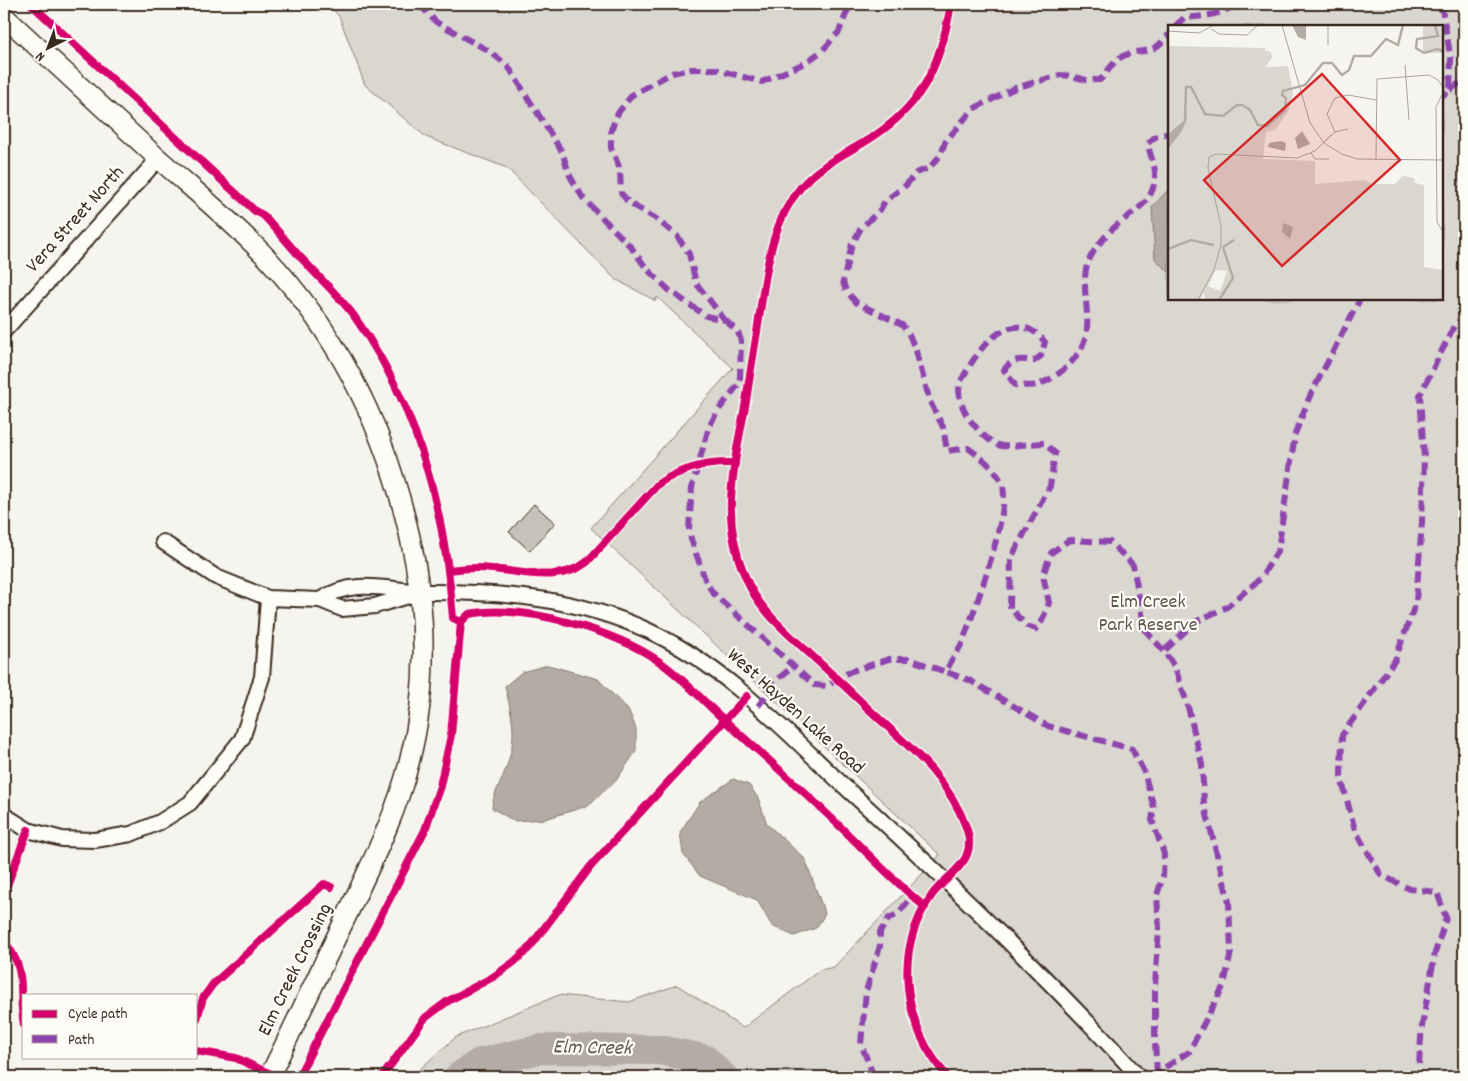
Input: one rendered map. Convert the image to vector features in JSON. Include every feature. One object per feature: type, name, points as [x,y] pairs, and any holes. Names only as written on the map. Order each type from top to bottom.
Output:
[{"type":"main road","points":[[4,16],[266,257],[303,300],[337,349],[366,403],[389,461],[407,522],[420,592]]},
{"type":"main road","name":"Elm Creek Crossing","points":[[272,1072],[380,846],[401,792],[415,739],[423,686],[424,644],[420,592]]},
{"type":"street","name":"Vera Street North","points":[[4,331],[159,158]]},
{"type":"street","points":[[163,542],[216,577],[268,598],[320,600],[342,609],[375,606],[420,592]]},
{"type":"street","points":[[320,600],[335,590],[371,586],[420,592]]},
{"type":"street","name":"West Hayden Lake Road","points":[[420,592],[501,594],[567,604],[625,621],[697,657],[747,696],[947,880],[1039,970],[1140,1077]]},
{"type":"street","points":[[4,815],[28,830],[62,839],[95,840],[131,834],[160,822],[190,802],[242,739],[262,677],[268,598]]},
{"type":"green space","name":"Elm Creek Park Reserve","points":[[327,4],[1464,4],[1464,1077],[411,1077],[456,1037],[559,995],[629,1002],[677,985],[743,1028],[820,970],[834,967],[940,855],[591,528],[733,368],[657,297],[656,301],[615,279],[507,168],[426,137],[365,85],[339,16]]},
{"type":"shaded area","points":[[1168,190],[1168,271],[1155,259],[1152,207]]},
{"type":"shaded area","points":[[548,665],[598,679],[629,711],[636,729],[636,751],[615,782],[587,806],[545,819],[514,821],[492,808],[495,794],[512,748],[512,719],[505,686],[522,672]]},
{"type":"shaded area","points":[[733,779],[749,785],[758,798],[767,824],[805,859],[825,914],[816,928],[794,936],[772,926],[757,900],[700,876],[683,854],[680,832],[700,802]]},
{"type":"building","points":[[534,504],[555,523],[530,551],[509,532]]},
{"type":"waterway","name":"Elm Creek","points":[[459,1077],[480,1063],[541,1049],[659,1050],[704,1059],[723,1077]]},
{"type":"marked path","points":[[419,4],[436,22],[489,51],[508,66],[562,152],[570,176],[583,198],[631,247],[647,269],[670,291],[706,316],[725,320],[696,283],[689,254],[677,236],[655,218],[629,203],[621,193],[620,169],[611,148],[611,130],[618,113],[632,95],[672,73],[692,69],[714,69],[762,82],[805,63],[822,51],[839,32],[850,4]]},
{"type":"marked path","points":[[1176,25],[1184,18],[1218,13],[1236,4]]},
{"type":"marked path","points":[[1441,4],[1451,59],[1450,90],[1443,95]]},
{"type":"marked path","points":[[1157,1074],[1155,1043],[1155,985],[1159,928],[1157,895],[1163,876],[1164,854],[1152,820],[1154,808],[1144,772],[1132,749],[1048,726],[969,680],[946,672],[961,645],[990,563],[1002,514],[1004,495],[1002,483],[983,459],[968,448],[947,451],[943,427],[930,402],[916,351],[908,332],[902,325],[857,303],[846,291],[843,282],[852,244],[861,228],[880,210],[885,201],[906,185],[916,173],[929,168],[940,156],[945,142],[973,109],[1015,88],[1060,75],[1086,80],[1100,80],[1118,59],[1132,53],[1150,50],[1156,47],[1168,35]]},
{"type":"marked path","points":[[1450,90],[1464,80]]},
{"type":"marked path","points":[[1164,651],[1145,630],[1133,565],[1110,542],[1069,540],[1051,553],[1043,575],[1049,603],[1042,621],[1036,629],[1027,626],[1010,608],[1011,558],[1050,486],[1055,453],[1044,443],[1006,446],[998,445],[991,441],[980,432],[968,417],[963,407],[959,390],[962,378],[984,346],[1002,331],[1013,327],[1024,327],[1034,332],[1045,342],[1041,356],[1034,361],[1013,361],[1004,370],[1015,385],[1037,385],[1055,376],[1071,363],[1086,337],[1086,267],[1098,246],[1110,232],[1138,209],[1149,197],[1155,172],[1148,143],[1155,137],[1168,133]]},
{"type":"marked path","points":[[1150,1077],[1189,1052],[1224,985],[1231,952],[1229,902],[1204,803],[1202,764],[1187,703],[1175,668],[1164,651],[1195,622],[1227,607],[1261,578],[1278,550],[1295,434],[1309,398],[1359,300]]},
{"type":"marked path","points":[[1419,1064],[1422,1026],[1435,953],[1446,918],[1437,892],[1410,889],[1381,875],[1355,830],[1341,778],[1342,735],[1395,660],[1416,602],[1422,522],[1424,458],[1420,395],[1455,324],[1464,317]]},
{"type":"marked path","points":[[725,320],[738,332],[741,341],[740,377],[738,385],[717,412],[709,427],[692,487],[689,528],[706,582],[713,593],[814,685],[827,686],[849,672],[889,659],[909,659],[946,672]]},
{"type":"marked path","points":[[758,706],[767,695],[769,687],[793,666]]},
{"type":"marked path","points":[[874,1077],[861,1044],[866,991],[880,946],[880,932],[889,918],[898,914],[912,896]]},
{"type":"cycle path","points":[[31,4],[255,211],[263,215],[354,316],[376,350],[411,422],[435,498],[443,538],[453,618],[461,622]]},
{"type":"cycle path","points":[[948,1077],[933,1057],[921,1036],[913,1013],[908,989],[908,964],[911,940],[919,917],[932,895],[960,866],[969,849],[966,827],[950,794],[928,765],[764,609],[750,588],[741,567],[734,540],[731,511],[735,464],[767,267],[782,217],[791,201],[808,180],[830,162],[883,130],[900,116],[913,101],[925,85],[934,67],[941,48],[951,4]]},
{"type":"cycle path","points":[[449,570],[481,568],[529,574],[554,574],[576,568],[587,562],[658,484],[667,478],[685,470],[704,465],[735,463]]},
{"type":"cycle path","points":[[298,1077],[425,830],[440,786],[451,735],[461,622],[469,614],[515,612],[568,622],[619,640],[660,662],[800,789],[925,907]]},
{"type":"cycle path","points":[[382,1077],[425,1018],[448,1001],[493,977],[514,962],[530,947],[591,866],[747,696]]},
{"type":"cycle path","points":[[4,893],[28,830]]},
{"type":"cycle path","points":[[198,1016],[203,998],[213,984],[324,884],[331,887]]},
{"type":"cycle path","points":[[4,941],[17,962],[21,981],[22,1012]]},
{"type":"cycle path","points":[[198,1051],[236,1058],[277,1077]]}]
